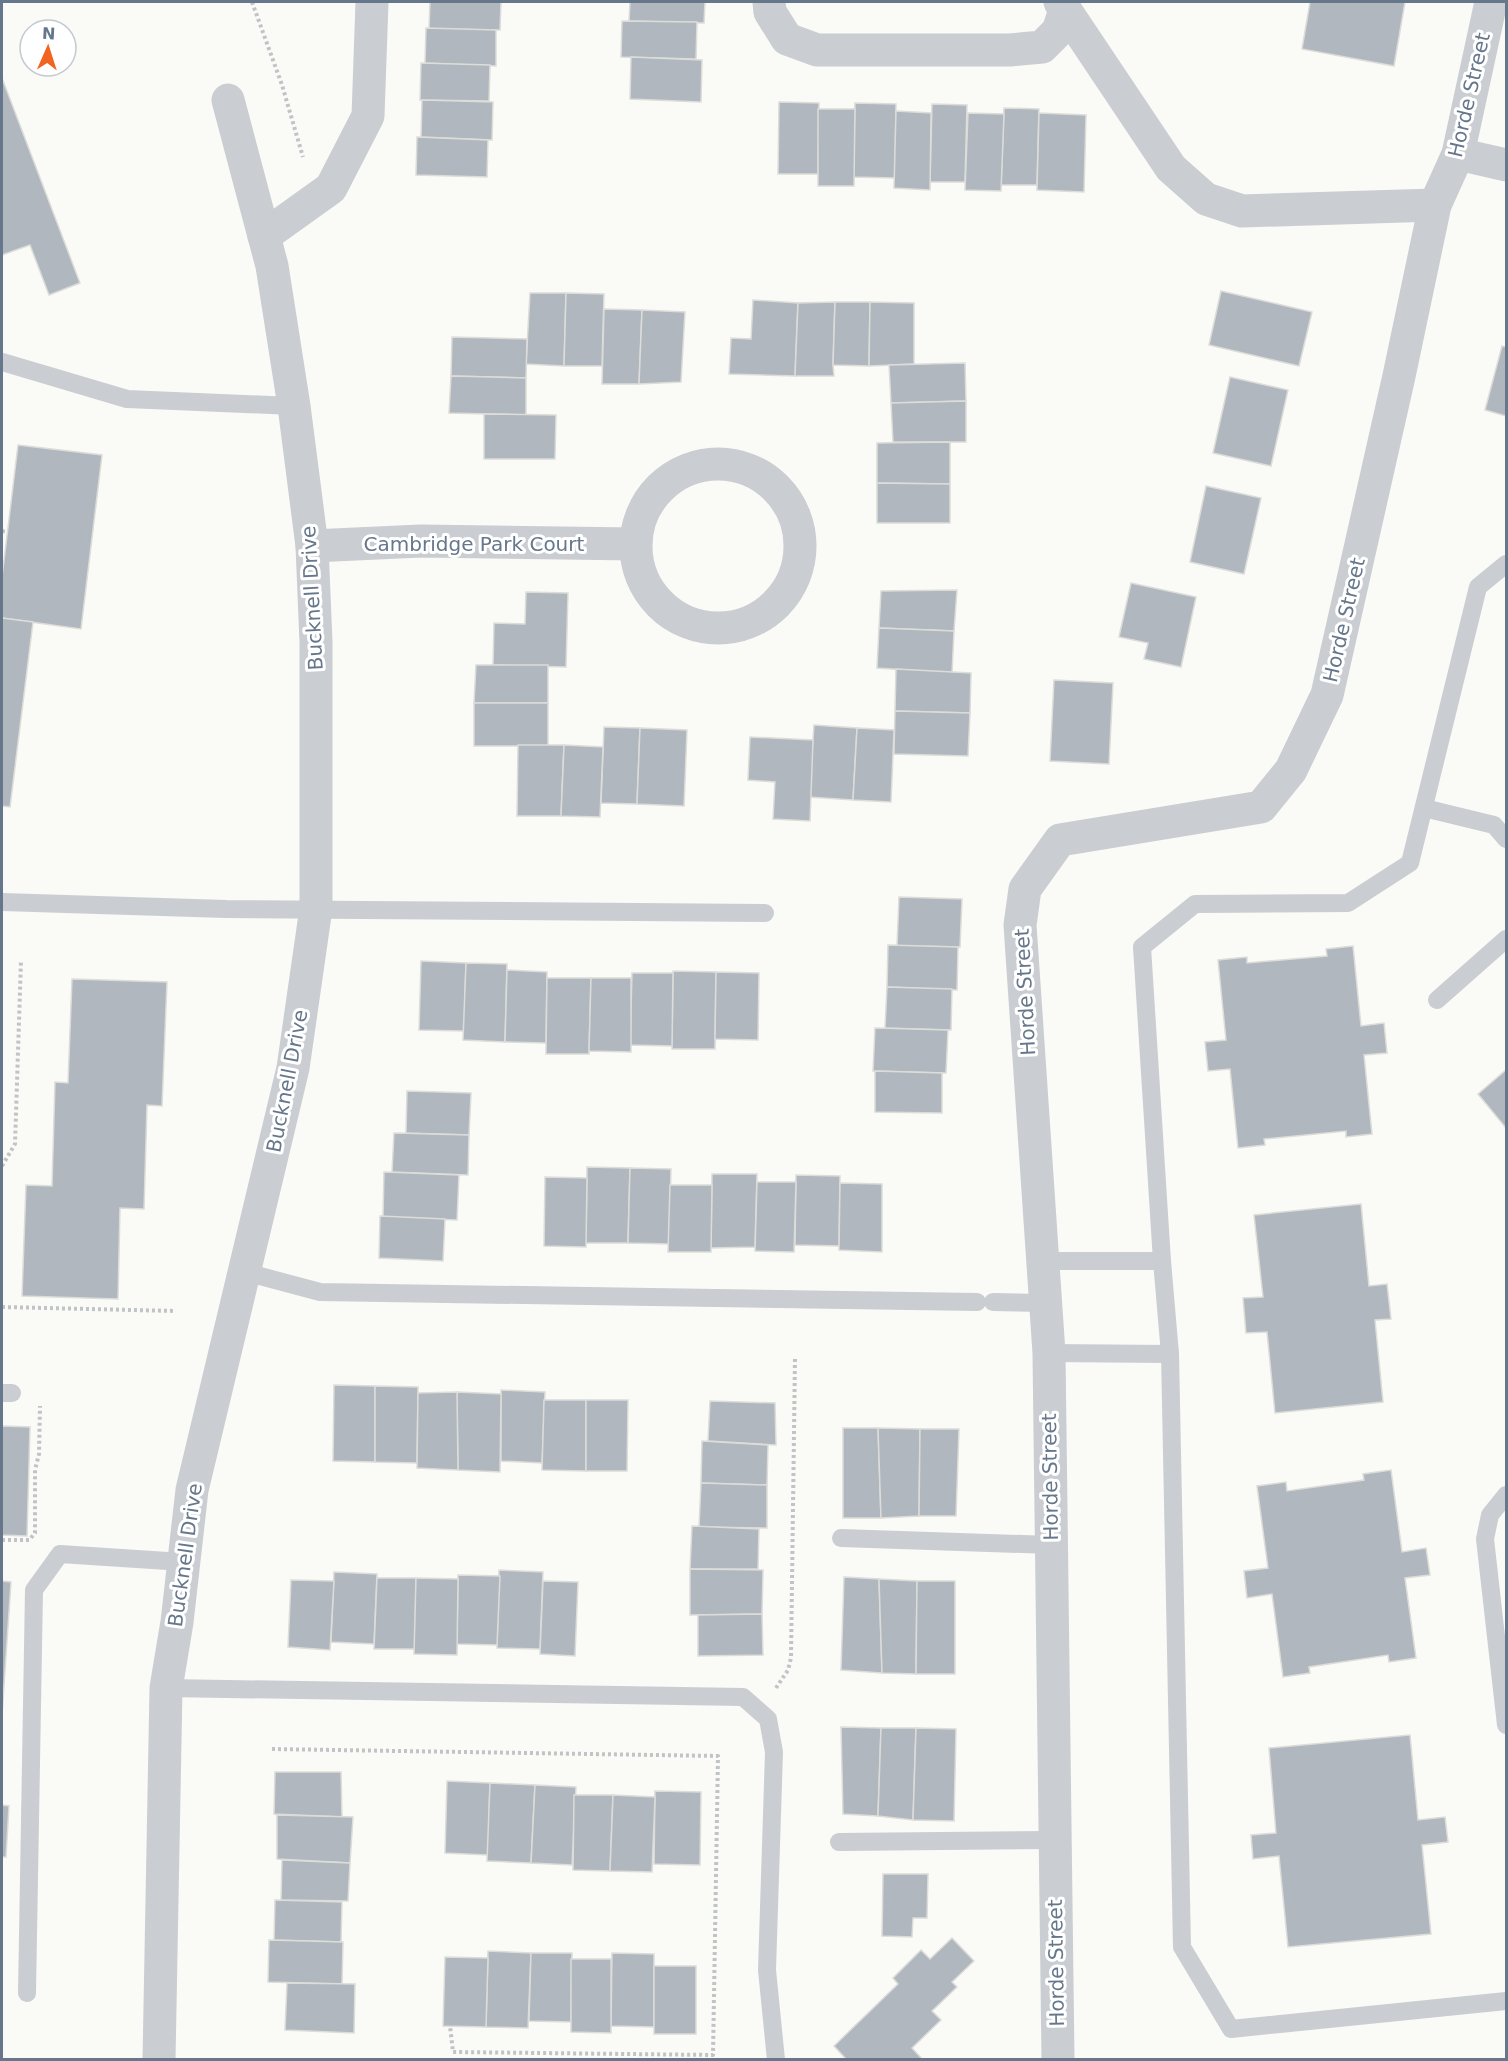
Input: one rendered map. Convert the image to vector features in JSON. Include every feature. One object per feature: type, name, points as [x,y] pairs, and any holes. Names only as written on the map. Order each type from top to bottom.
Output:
[{"type":"street","points":[[264,237],[331,188],[368,116],[372,2]]},
{"type":"street","points":[[769,2],[770,12],[787,39],[817,50],[1010,50],[1042,46],[1058,31],[1062,6]]},
{"type":"street","name":"Horde Street","points":[[1058,2060],[1049,1353],[1020,925],[1025,889],[1060,840],[1261,807],[1291,770],[1327,695],[1399,376],[1434,205],[1458,154],[1491,2]]},
{"type":"street","points":[[1062,6],[1171,168],[1206,199],[1242,211],[1434,205]]},
{"type":"street","name":"Bucknell Drive","points":[[159,2060],[166,1688],[177,1622],[192,1490],[293,1068],[316,908],[316,642],[312,546],[294,406],[272,266],[228,100]]},
{"type":"street","points":[[1458,154],[1506,165]]},
{"type":"street","points":[[719,463],[751,470],[777,488],[795,515],[800,547],[794,579],[775,605],[748,623],[716,628],[685,621],[658,603],[640,576],[635,544],[642,513],[660,487],[687,469],[719,463]]},
{"type":"street","name":"Cambridge Park Court","points":[[312,546],[422,541],[635,544]]},
{"type":"lane","points":[[2,362],[127,399],[294,406]]},
{"type":"lane","points":[[1506,564],[1478,587],[1410,863],[1348,903],[1195,904],[1142,947],[1170,1354],[1182,1947],[1231,2030],[1506,2001]]},
{"type":"lane","points":[[1424,808],[1494,825],[1506,839]]},
{"type":"lane","points":[[2,902],[226,909],[765,913]]},
{"type":"lane","points":[[1437,1000],[1506,939]]},
{"type":"lane","points":[[1042,1261],[1162,1261]]},
{"type":"lane","points":[[244,1272],[320,1292],[1045,1303]]},
{"type":"lane","points":[[1049,1353],[1170,1354]]},
{"type":"lane","points":[[1506,1495],[1490,1515],[1485,1539],[1506,1725]]},
{"type":"lane","points":[[841,1538],[1052,1545]]},
{"type":"lane","points":[[27,1993],[34,1590],[60,1554],[183,1562]]},
{"type":"lane","points":[[166,1688],[743,1697],[768,1719],[774,1752],[767,1970],[776,2060]]},
{"type":"lane","points":[[839,1842],[1055,1840]]},
{"type":"path","points":[[252,2],[282,85],[315,200]]},
{"type":"path","points":[[2,531],[7,532]]},
{"type":"path","points":[[2,1166],[15,1144],[21,960]]},
{"type":"path","points":[[2,1308],[176,1311]]},
{"type":"path","points":[[758,1710],[782,1681],[791,1658],[795,1358]]},
{"type":"path","points":[[2,1539],[29,1540],[35,1533],[35,1470],[39,1454],[40,1399]]},
{"type":"path","points":[[272,1749],[718,1756],[713,2055],[453,2052],[450,2026]]},
{"type":"building","points":[[430,2],[501,2],[500,30],[429,29]]},
{"type":"building","points":[[630,2],[705,2],[704,23],[629,21]]},
{"type":"building","points":[[1310,2],[1405,2],[1394,66],[1302,49]]},
{"type":"building","points":[[622,21],[697,22],[696,59],[621,57]]},
{"type":"building","points":[[426,28],[496,30],[496,66],[425,63]]},
{"type":"building","points":[[631,57],[702,60],[701,102],[630,99]]},
{"type":"building","points":[[421,63],[490,65],[489,101],[420,100]]},
{"type":"building","points":[[2,78],[80,283],[49,295],[30,245],[2,255]]},
{"type":"building","points":[[422,100],[493,102],[492,140],[421,137]]},
{"type":"building","points":[[779,102],[819,103],[818,174],[778,174]]},
{"type":"building","points":[[855,103],[896,104],[895,178],[853,177]]},
{"type":"building","points":[[932,104],[967,105],[965,182],[930,182]]},
{"type":"building","points":[[1004,108],[1039,109],[1037,185],[1001,185]]},
{"type":"building","points":[[818,109],[855,109],[854,186],[818,186]]},
{"type":"building","points":[[896,111],[931,113],[930,190],[894,188]]},
{"type":"building","points":[[968,113],[1004,114],[1001,191],[965,190]]},
{"type":"building","points":[[1039,113],[1086,115],[1084,192],[1037,190]]},
{"type":"building","points":[[417,137],[488,140],[487,177],[416,175]]},
{"type":"building","points":[[1221,291],[1312,312],[1299,366],[1209,345]]},
{"type":"building","points":[[530,293],[566,293],[564,366],[526,364]]},
{"type":"building","points":[[566,293],[604,294],[602,366],[564,366]]},
{"type":"building","points":[[753,300],[798,303],[795,376],[729,374],[731,338],[751,339]]},
{"type":"building","points":[[835,302],[834,376],[795,376],[798,303]]},
{"type":"building","points":[[835,302],[870,302],[869,366],[833,365]]},
{"type":"building","points":[[870,302],[914,303],[914,364],[869,366]]},
{"type":"building","points":[[604,309],[642,310],[639,384],[602,384]]},
{"type":"building","points":[[642,310],[685,312],[681,382],[639,384]]},
{"type":"building","points":[[452,337],[527,339],[526,378],[451,376]]},
{"type":"building","points":[[1502,346],[1506,347],[1506,416],[1485,410]]},
{"type":"building","points":[[965,363],[966,401],[891,403],[889,365]]},
{"type":"building","points":[[451,376],[526,378],[526,415],[449,413]]},
{"type":"building","points":[[1230,377],[1288,390],[1271,466],[1213,453]]},
{"type":"building","points":[[966,401],[966,442],[893,442],[891,403]]},
{"type":"building","points":[[484,414],[556,415],[555,459],[484,459]]},
{"type":"building","points":[[950,442],[950,484],[877,483],[877,443]]},
{"type":"building","points":[[18,445],[102,455],[81,629],[2,618],[2,577]]},
{"type":"building","points":[[877,483],[950,484],[950,523],[877,523]]},
{"type":"building","points":[[1206,486],[1261,498],[1244,574],[1190,562]]},
{"type":"building","points":[[1131,583],[1196,597],[1181,667],[1144,659],[1148,643],[1119,637]]},
{"type":"building","points":[[957,590],[954,631],[879,628],[881,591]]},
{"type":"building","points":[[526,592],[568,593],[566,667],[493,665],[494,623],[525,624]]},
{"type":"building","points":[[2,618],[33,622],[10,807],[2,806]]},
{"type":"building","points":[[879,628],[954,631],[952,673],[877,668]]},
{"type":"building","points":[[476,665],[548,665],[548,703],[474,703]]},
{"type":"building","points":[[896,669],[971,673],[970,713],[895,711]]},
{"type":"building","points":[[1054,680],[1113,683],[1109,764],[1050,761]]},
{"type":"building","points":[[474,703],[548,703],[548,746],[474,746]]},
{"type":"building","points":[[895,711],[970,713],[968,756],[894,754]]},
{"type":"building","points":[[814,725],[857,728],[853,800],[809,797]]},
{"type":"building","points":[[604,727],[640,728],[637,804],[601,803]]},
{"type":"building","points":[[640,728],[687,730],[684,806],[637,804]]},
{"type":"building","points":[[857,728],[894,730],[891,802],[853,800]]},
{"type":"building","points":[[750,737],[813,740],[810,821],[773,819],[775,782],[748,780]]},
{"type":"building","points":[[518,745],[564,745],[561,816],[517,816]]},
{"type":"building","points":[[564,745],[603,747],[600,817],[561,816]]},
{"type":"building","points":[[899,897],[962,899],[960,947],[897,946]]},
{"type":"building","points":[[888,945],[958,947],[957,990],[887,987]]},
{"type":"building","points":[[1353,946],[1361,1026],[1384,1023],[1387,1053],[1364,1055],[1372,1134],[1346,1137],[1346,1131],[1264,1139],[1265,1145],[1238,1148],[1230,1069],[1208,1071],[1205,1042],[1226,1040],[1218,960],[1247,957],[1247,963],[1327,956],[1326,949]]},
{"type":"building","points":[[421,961],[466,963],[464,1031],[419,1030]]},
{"type":"building","points":[[466,963],[507,964],[505,1042],[463,1040]]},
{"type":"building","points":[[507,970],[547,972],[546,1043],[505,1042]]},
{"type":"building","points":[[673,971],[716,972],[715,1049],[672,1049]]},
{"type":"building","points":[[716,972],[759,973],[758,1040],[715,1039]]},
{"type":"building","points":[[632,973],[673,973],[672,1046],[630,1045]]},
{"type":"building","points":[[547,978],[591,978],[589,1054],[546,1054]]},
{"type":"building","points":[[591,978],[631,978],[631,1052],[589,1051]]},
{"type":"building","points":[[72,979],[167,982],[162,1106],[147,1105],[144,1209],[120,1208],[118,1299],[22,1296],[26,1185],[52,1186],[55,1082],[68,1083]]},
{"type":"building","points":[[887,987],[952,989],[951,1030],[885,1028]]},
{"type":"building","points":[[875,1028],[948,1030],[946,1073],[873,1071]]},
{"type":"building","points":[[1506,1070],[1506,1128],[1478,1094]]},
{"type":"building","points":[[875,1071],[942,1073],[942,1113],[875,1112]]},
{"type":"building","points":[[407,1091],[471,1093],[469,1135],[406,1133]]},
{"type":"building","points":[[394,1133],[469,1135],[468,1175],[392,1172]]},
{"type":"building","points":[[587,1167],[630,1168],[628,1243],[586,1243]]},
{"type":"building","points":[[630,1168],[671,1169],[669,1244],[628,1243]]},
{"type":"building","points":[[384,1172],[459,1175],[457,1220],[383,1217]]},
{"type":"building","points":[[712,1174],[757,1174],[755,1247],[711,1248]]},
{"type":"building","points":[[796,1175],[840,1176],[839,1246],[795,1245]]},
{"type":"building","points":[[545,1177],[587,1178],[586,1247],[544,1246]]},
{"type":"building","points":[[757,1182],[796,1182],[794,1252],[755,1251]]},
{"type":"building","points":[[840,1183],[882,1184],[882,1252],[839,1250]]},
{"type":"building","points":[[670,1185],[712,1185],[711,1252],[668,1252]]},
{"type":"building","points":[[1361,1204],[1369,1286],[1387,1284],[1391,1319],[1375,1320],[1383,1402],[1275,1413],[1267,1332],[1246,1333],[1243,1298],[1263,1297],[1254,1215]]},
{"type":"building","points":[[380,1216],[445,1219],[443,1261],[379,1258]]},
{"type":"building","points":[[334,1385],[375,1386],[375,1462],[333,1461]]},
{"type":"building","points":[[375,1386],[418,1387],[417,1463],[375,1462]]},
{"type":"building","points":[[501,1390],[545,1392],[542,1463],[501,1461]]},
{"type":"building","points":[[457,1392],[501,1394],[500,1472],[458,1470]]},
{"type":"building","points":[[457,1392],[458,1470],[417,1468],[418,1393]]},
{"type":"building","points":[[544,1400],[586,1400],[586,1471],[542,1470]]},
{"type":"building","points":[[586,1400],[628,1400],[627,1471],[586,1471]]},
{"type":"building","points":[[710,1401],[775,1403],[776,1445],[708,1441]]},
{"type":"building","points":[[2,1426],[30,1427],[27,1536],[2,1535]]},
{"type":"building","points":[[843,1428],[878,1428],[881,1518],[843,1518]]},
{"type":"building","points":[[878,1428],[920,1429],[919,1516],[881,1518]]},
{"type":"building","points":[[920,1429],[959,1429],[956,1516],[919,1516]]},
{"type":"building","points":[[702,1441],[768,1445],[767,1485],[701,1483]]},
{"type":"building","points":[[1391,1470],[1402,1552],[1426,1548],[1430,1575],[1405,1578],[1416,1658],[1389,1662],[1388,1655],[1309,1667],[1310,1673],[1283,1677],[1272,1594],[1247,1598],[1244,1571],[1268,1568],[1257,1486],[1286,1482],[1287,1491],[1364,1480],[1363,1474]]},
{"type":"building","points":[[701,1483],[767,1485],[767,1528],[699,1527]]},
{"type":"building","points":[[692,1526],[759,1529],[758,1569],[690,1569]]},
{"type":"building","points":[[690,1569],[763,1570],[762,1614],[690,1615]]},
{"type":"building","points":[[499,1570],[543,1572],[540,1649],[497,1648]]},
{"type":"building","points":[[334,1572],[377,1574],[374,1644],[331,1642]]},
{"type":"building","points":[[458,1575],[500,1576],[497,1645],[457,1644]]},
{"type":"building","points":[[844,1577],[879,1579],[882,1673],[841,1670]]},
{"type":"building","points":[[377,1578],[416,1578],[415,1649],[374,1649]]},
{"type":"building","points":[[416,1578],[458,1579],[457,1655],[414,1654]]},
{"type":"building","points":[[879,1579],[917,1581],[916,1674],[882,1673]]},
{"type":"building","points":[[291,1580],[334,1581],[330,1650],[288,1647]]},
{"type":"building","points":[[2,1581],[11,1582],[2,1715]]},
{"type":"building","points":[[543,1581],[578,1582],[575,1656],[540,1654]]},
{"type":"building","points":[[917,1581],[955,1581],[955,1674],[916,1674]]},
{"type":"building","points":[[762,1614],[763,1655],[698,1656],[698,1615]]},
{"type":"building","points":[[841,1727],[881,1728],[878,1816],[843,1814]]},
{"type":"building","points":[[881,1728],[916,1728],[913,1820],[878,1816]]},
{"type":"building","points":[[916,1728],[956,1729],[954,1821],[913,1820]]},
{"type":"building","points":[[1410,1735],[1418,1820],[1445,1817],[1448,1842],[1422,1845],[1431,1934],[1288,1947],[1279,1856],[1253,1859],[1251,1835],[1276,1833],[1269,1748]]},
{"type":"building","points":[[275,1772],[341,1772],[342,1817],[274,1814]]},
{"type":"building","points":[[447,1781],[490,1783],[488,1855],[445,1853]]},
{"type":"building","points":[[490,1783],[535,1785],[531,1863],[487,1861]]},
{"type":"building","points":[[535,1785],[576,1787],[572,1865],[531,1863]]},
{"type":"building","points":[[655,1791],[701,1792],[700,1865],[654,1864]]},
{"type":"building","points":[[574,1795],[613,1795],[610,1871],[573,1870]]},
{"type":"building","points":[[613,1795],[655,1797],[652,1872],[610,1871]]},
{"type":"building","points":[[2,1805],[9,1806],[6,1857],[2,1857]]},
{"type":"building","points":[[277,1815],[353,1817],[350,1863],[277,1859]]},
{"type":"building","points":[[282,1860],[350,1863],[348,1901],[281,1900]]},
{"type":"building","points":[[883,1874],[928,1874],[927,1918],[913,1918],[912,1937],[882,1936]]},
{"type":"building","points":[[275,1900],[342,1902],[341,1942],[274,1940]]},
{"type":"building","points":[[952,1938],[974,1961],[952,1982],[957,1987],[932,2011],[941,2020],[912,2048],[923,2060],[847,2060],[834,2046],[898,1984],[893,1978],[921,1950],[930,1959]]},
{"type":"building","points":[[269,1940],[343,1942],[342,1984],[268,1982]]},
{"type":"building","points":[[488,1951],[531,1953],[528,2028],[486,2027]]},
{"type":"building","points":[[531,1953],[572,1953],[571,2022],[529,2021]]},
{"type":"building","points":[[612,1953],[654,1954],[654,2027],[611,2026]]},
{"type":"building","points":[[445,1957],[488,1958],[486,2027],[443,2026]]},
{"type":"building","points":[[571,1959],[611,1959],[611,2033],[571,2032]]},
{"type":"building","points":[[654,1966],[696,1966],[696,2034],[654,2034]]},
{"type":"building","points":[[287,1983],[355,1984],[354,2033],[285,2030]]}]
